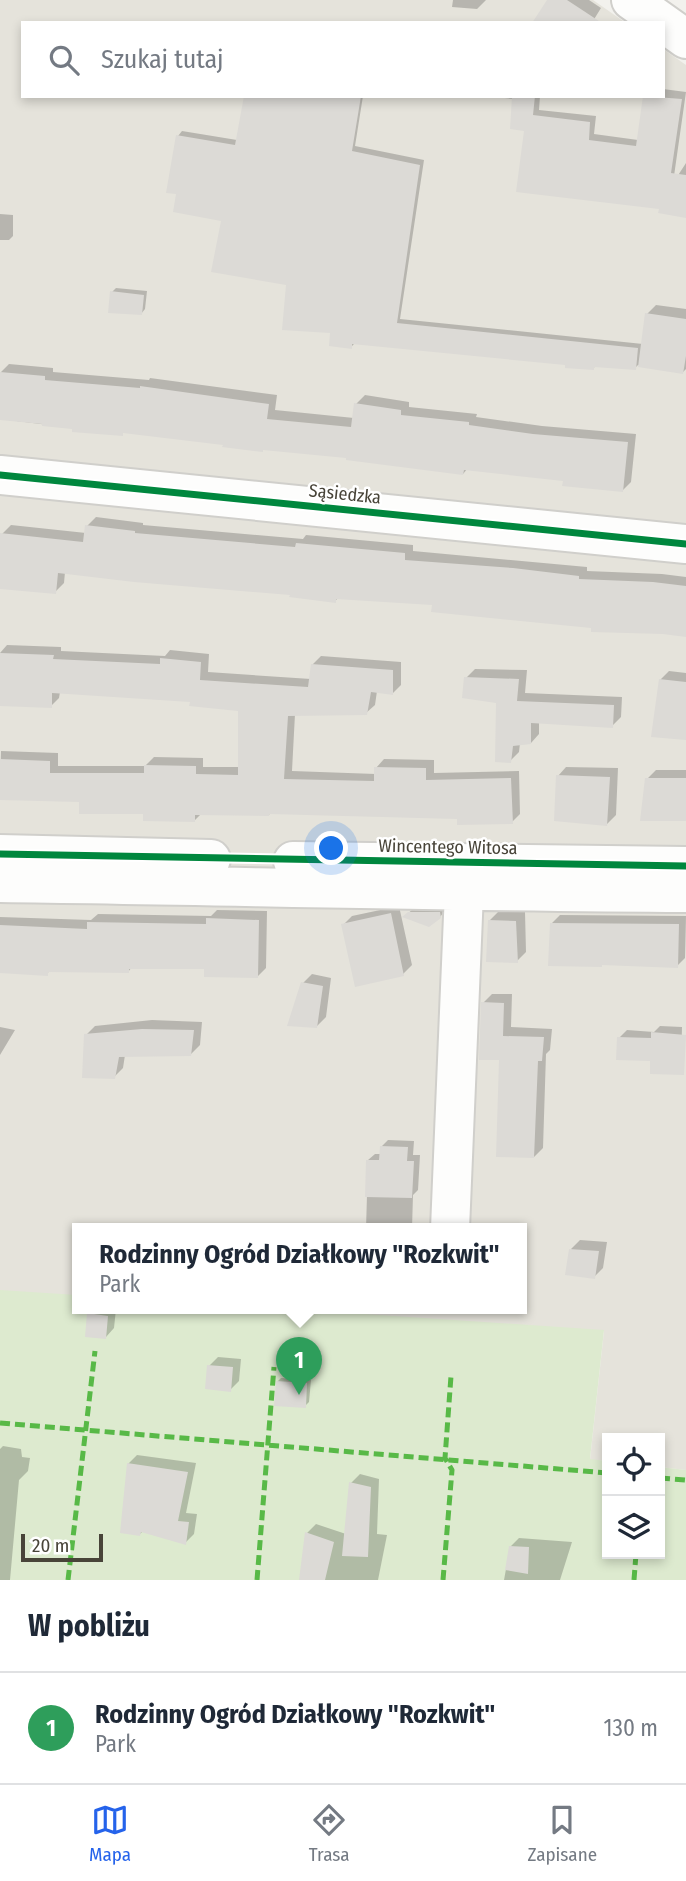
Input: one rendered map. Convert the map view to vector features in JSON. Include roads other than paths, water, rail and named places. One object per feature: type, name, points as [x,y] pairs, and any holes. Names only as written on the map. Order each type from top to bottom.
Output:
[{"type":"street","points":[[631,0],[661,21]]},
{"type":"street","points":[[665,24],[686,39]]},
{"type":"street","name":"Sąsiedzka","points":[[0,475],[686,544]]},
{"type":"street","name":"Wincentego Witosa","points":[[0,854],[285,874],[464,892],[686,893]]},
{"type":"street","name":"Wincentego Witosa","points":[[0,883],[686,866]]},
{"type":"street","points":[[450,1223],[464,892]]},
{"type":"place","name":"Rodzinny Ogród Działkowy \"Rozkwit\"","points":[[299,1395]]}]
